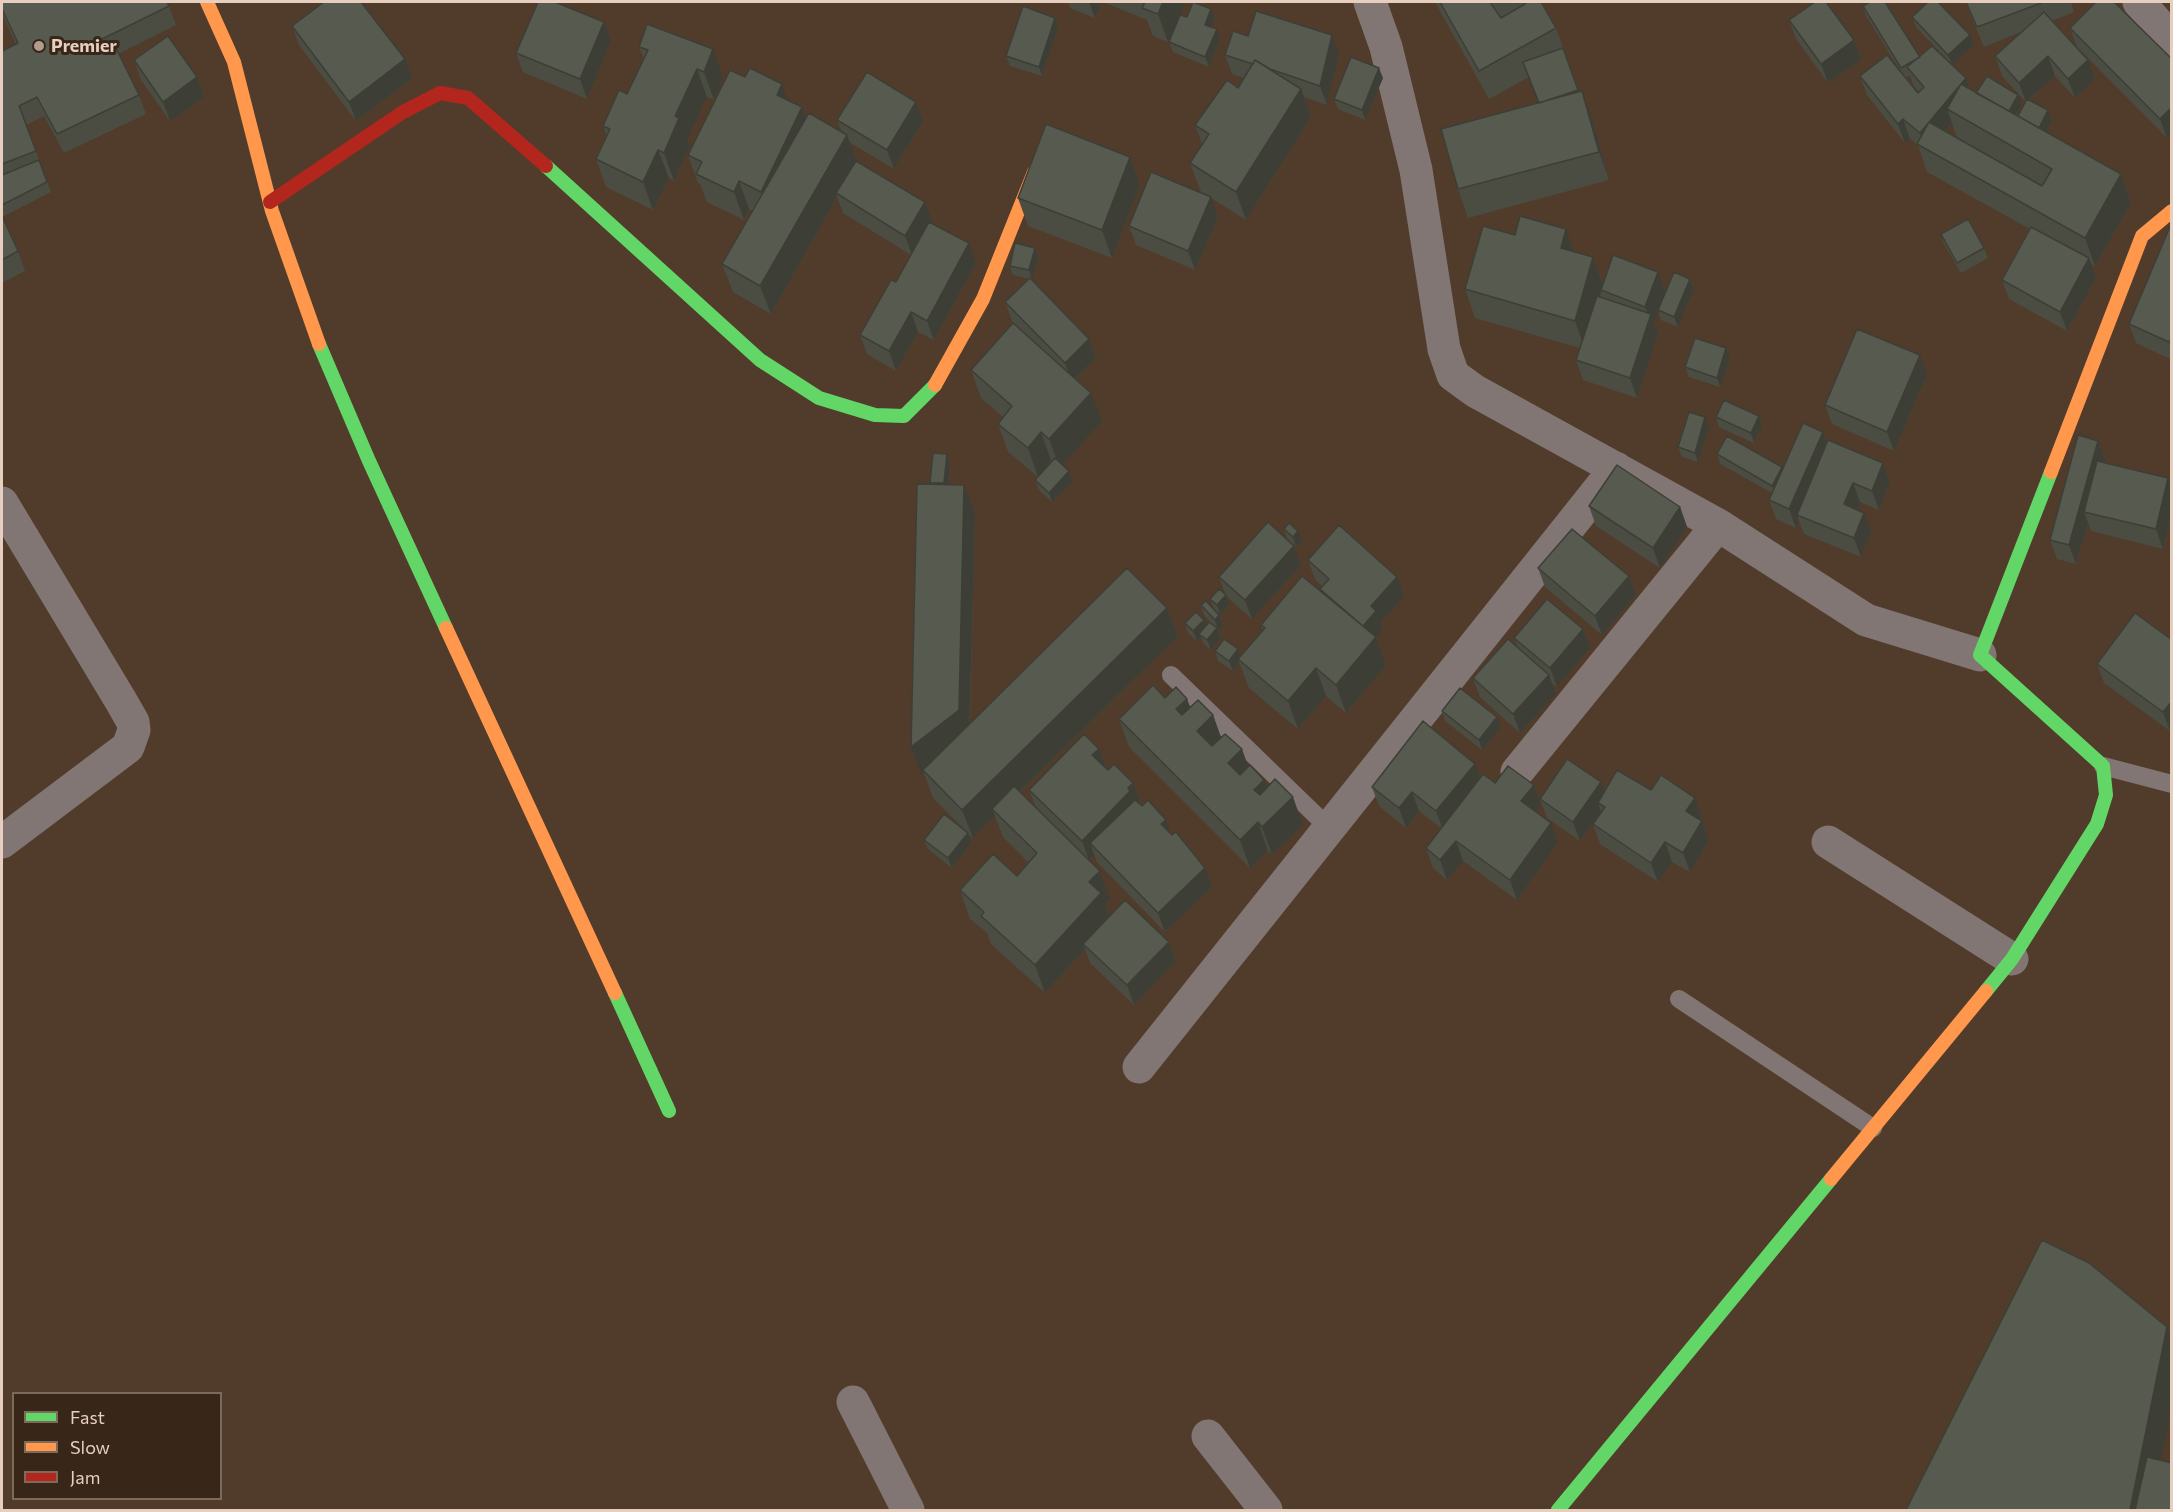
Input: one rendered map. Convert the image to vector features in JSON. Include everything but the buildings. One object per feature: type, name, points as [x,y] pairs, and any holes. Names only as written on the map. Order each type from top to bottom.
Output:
[{"type":"street","points":[[207,2],[234,62],[270,202],[309,320],[369,461],[669,1111]]},
{"type":"street","points":[[1370,2],[1386,47],[1416,170],[1444,349],[1453,375],[1475,391],[1718,525],[1866,620],[1980,655],[2103,766],[2106,795],[2097,824],[2012,959],[1558,1510]]},
{"type":"street","points":[[2139,2],[2172,40]]},
{"type":"street","points":[[270,202],[403,112],[440,93],[468,98],[486,111],[760,360],[819,398],[875,415],[904,416],[938,382],[983,299],[1034,172]]},
{"type":"street","points":[[1980,655],[2142,236],[2172,211]]},
{"type":"street","points":[[1139,1067],[1616,468]]},
{"type":"street","points":[[2,503],[125,708],[134,730],[128,747],[2,842]]},
{"type":"street","points":[[1517,772],[1718,525]]},
{"type":"street","points":[[1828,842],[2012,959]]},
{"type":"street","points":[[853,1402],[908,1510]]},
{"type":"street","points":[[1208,1436],[1266,1510]]},
{"type":"lane","points":[[1171,675],[1330,829]]},
{"type":"lane","points":[[2103,766],[2172,784]]},
{"type":"lane","points":[[1679,999],[1873,1128]]},
{"type":"traffic: fast","points":[[546,166],[760,360],[819,398],[875,415],[904,416],[935,385]]},
{"type":"traffic: fast","points":[[319,344],[369,461],[446,628]]},
{"type":"traffic: fast","points":[[1986,991],[2012,959],[2097,824],[2106,795],[2103,766],[1980,655],[2051,472]]},
{"type":"traffic: fast","points":[[615,993],[669,1111]]},
{"type":"traffic: fast","points":[[1558,1510],[1831,1179]]},
{"type":"traffic: slow","points":[[207,2],[234,62],[272,211],[319,344]]},
{"type":"traffic: slow","points":[[935,385],[983,299],[1034,172]]},
{"type":"traffic: slow","points":[[2051,472],[2142,236],[2172,211]]},
{"type":"traffic: slow","points":[[446,628],[615,993]]},
{"type":"traffic: slow","points":[[1831,1179],[1986,991]]},
{"type":"traffic: jam","points":[[270,202],[403,112],[440,93],[468,98],[546,166]]},
{"type":"place","name":"Premier","points":[[39,46]]}]
